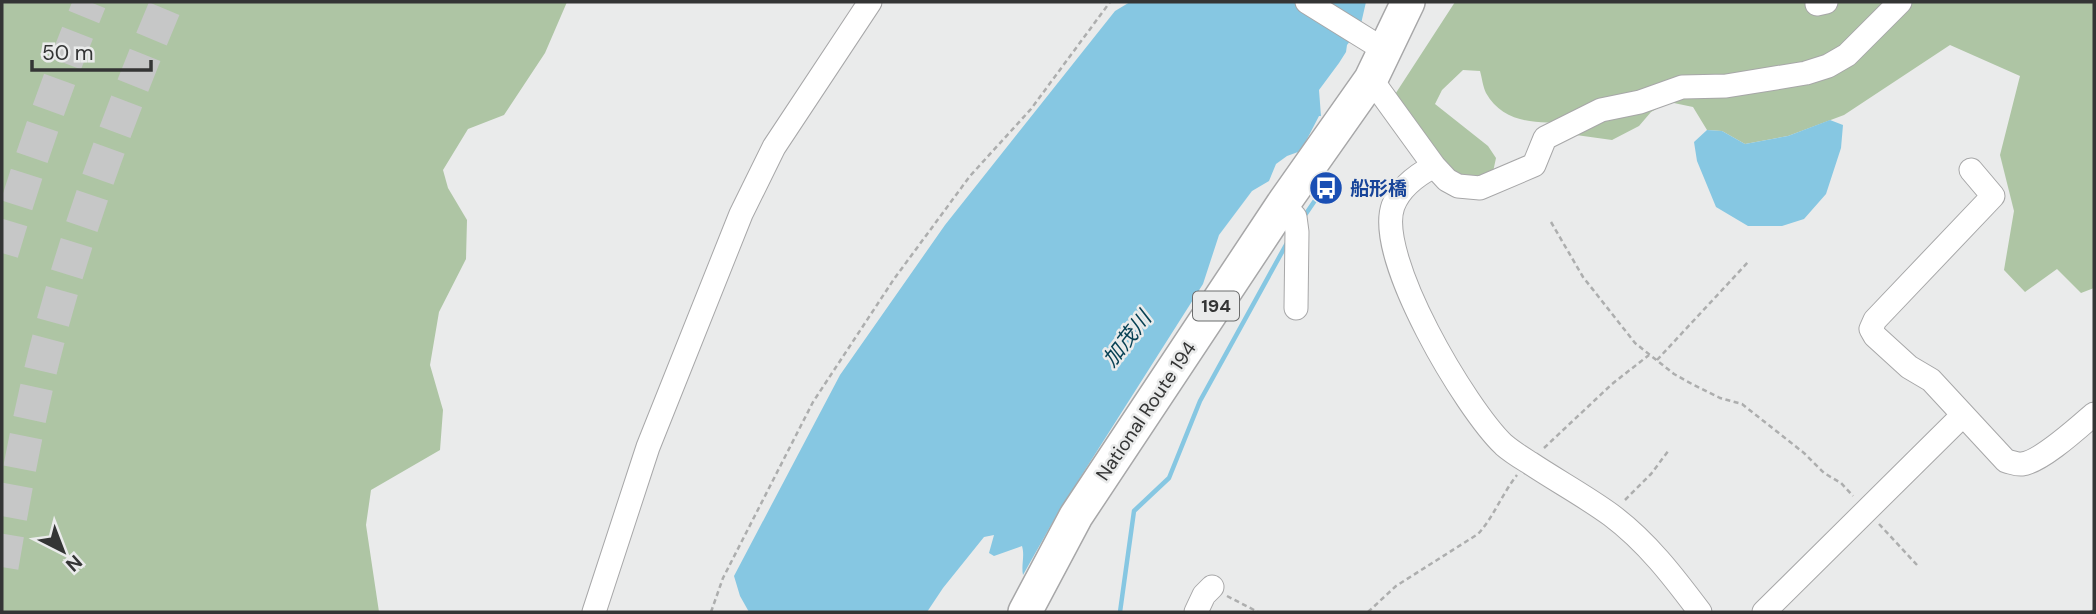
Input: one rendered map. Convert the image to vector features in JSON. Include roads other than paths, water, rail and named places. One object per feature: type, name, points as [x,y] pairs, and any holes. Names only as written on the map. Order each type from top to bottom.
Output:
[{"type":"highway","name":"National Route 194","points":[[1025,612],[1076,516],[1283,204],[1377,58],[1408,2]]},
{"type":"street","points":[[594,612],[648,447],[741,214],[774,147],[870,2]]},
{"type":"street","points":[[1307,2],[1377,58],[1434,166],[1447,180],[1458,186],[1480,188],[1534,165],[1545,138],[1601,110],[1640,102],[1682,87],[1726,86],[1817,69],[1847,55],[1900,2]]},
{"type":"street","points":[[1434,166],[1419,173],[1400,192],[1392,208],[1391,224],[1403,276],[1415,305],[1458,386],[1476,413],[1505,447],[1610,514],[1646,545],[1700,612]]},
{"type":"street","points":[[1971,170],[1993,196],[1875,320],[1871,329],[1875,336],[1909,367],[1931,380],[2006,461],[2022,465],[2065,439],[2094,414]]},
{"type":"street","points":[[1283,204],[1295,218],[1297,232],[1296,308]]},
{"type":"street","points":[[1765,612],[1963,415]]},
{"type":"street","points":[[1196,612],[1204,595],[1212,587]]},
{"type":"water","name":"加茂川","points":[[1130,2],[1366,2],[1360,28],[1319,90],[1321,116],[1305,143],[1298,152],[1276,164],[1269,181],[1252,191],[1219,235],[1203,284],[1059,511],[1023,575],[1022,546],[994,556],[989,553],[994,535],[984,537],[927,612],[749,612],[740,596],[734,576],[840,375],[945,225],[1115,11]]},
{"type":"water","points":[[1830,120],[1843,125],[1841,148],[1826,194],[1804,219],[1782,226],[1748,226],[1716,207],[1697,161],[1694,142],[1707,130],[1722,131],[1745,144],[1788,136]]},
{"type":"waterway","points":[[1303,218],[1329,180],[1325,169]]},
{"type":"waterway","points":[[1120,612],[1134,511],[1169,478],[1200,401],[1287,243]]},
{"type":"tunnel","points":[[2,253],[43,126],[90,2]]},
{"type":"tunnel","points":[[2,567],[31,413],[65,281],[105,160],[167,2]]},
{"type":"place","name":"船形橋","points":[[1326,188]]}]
